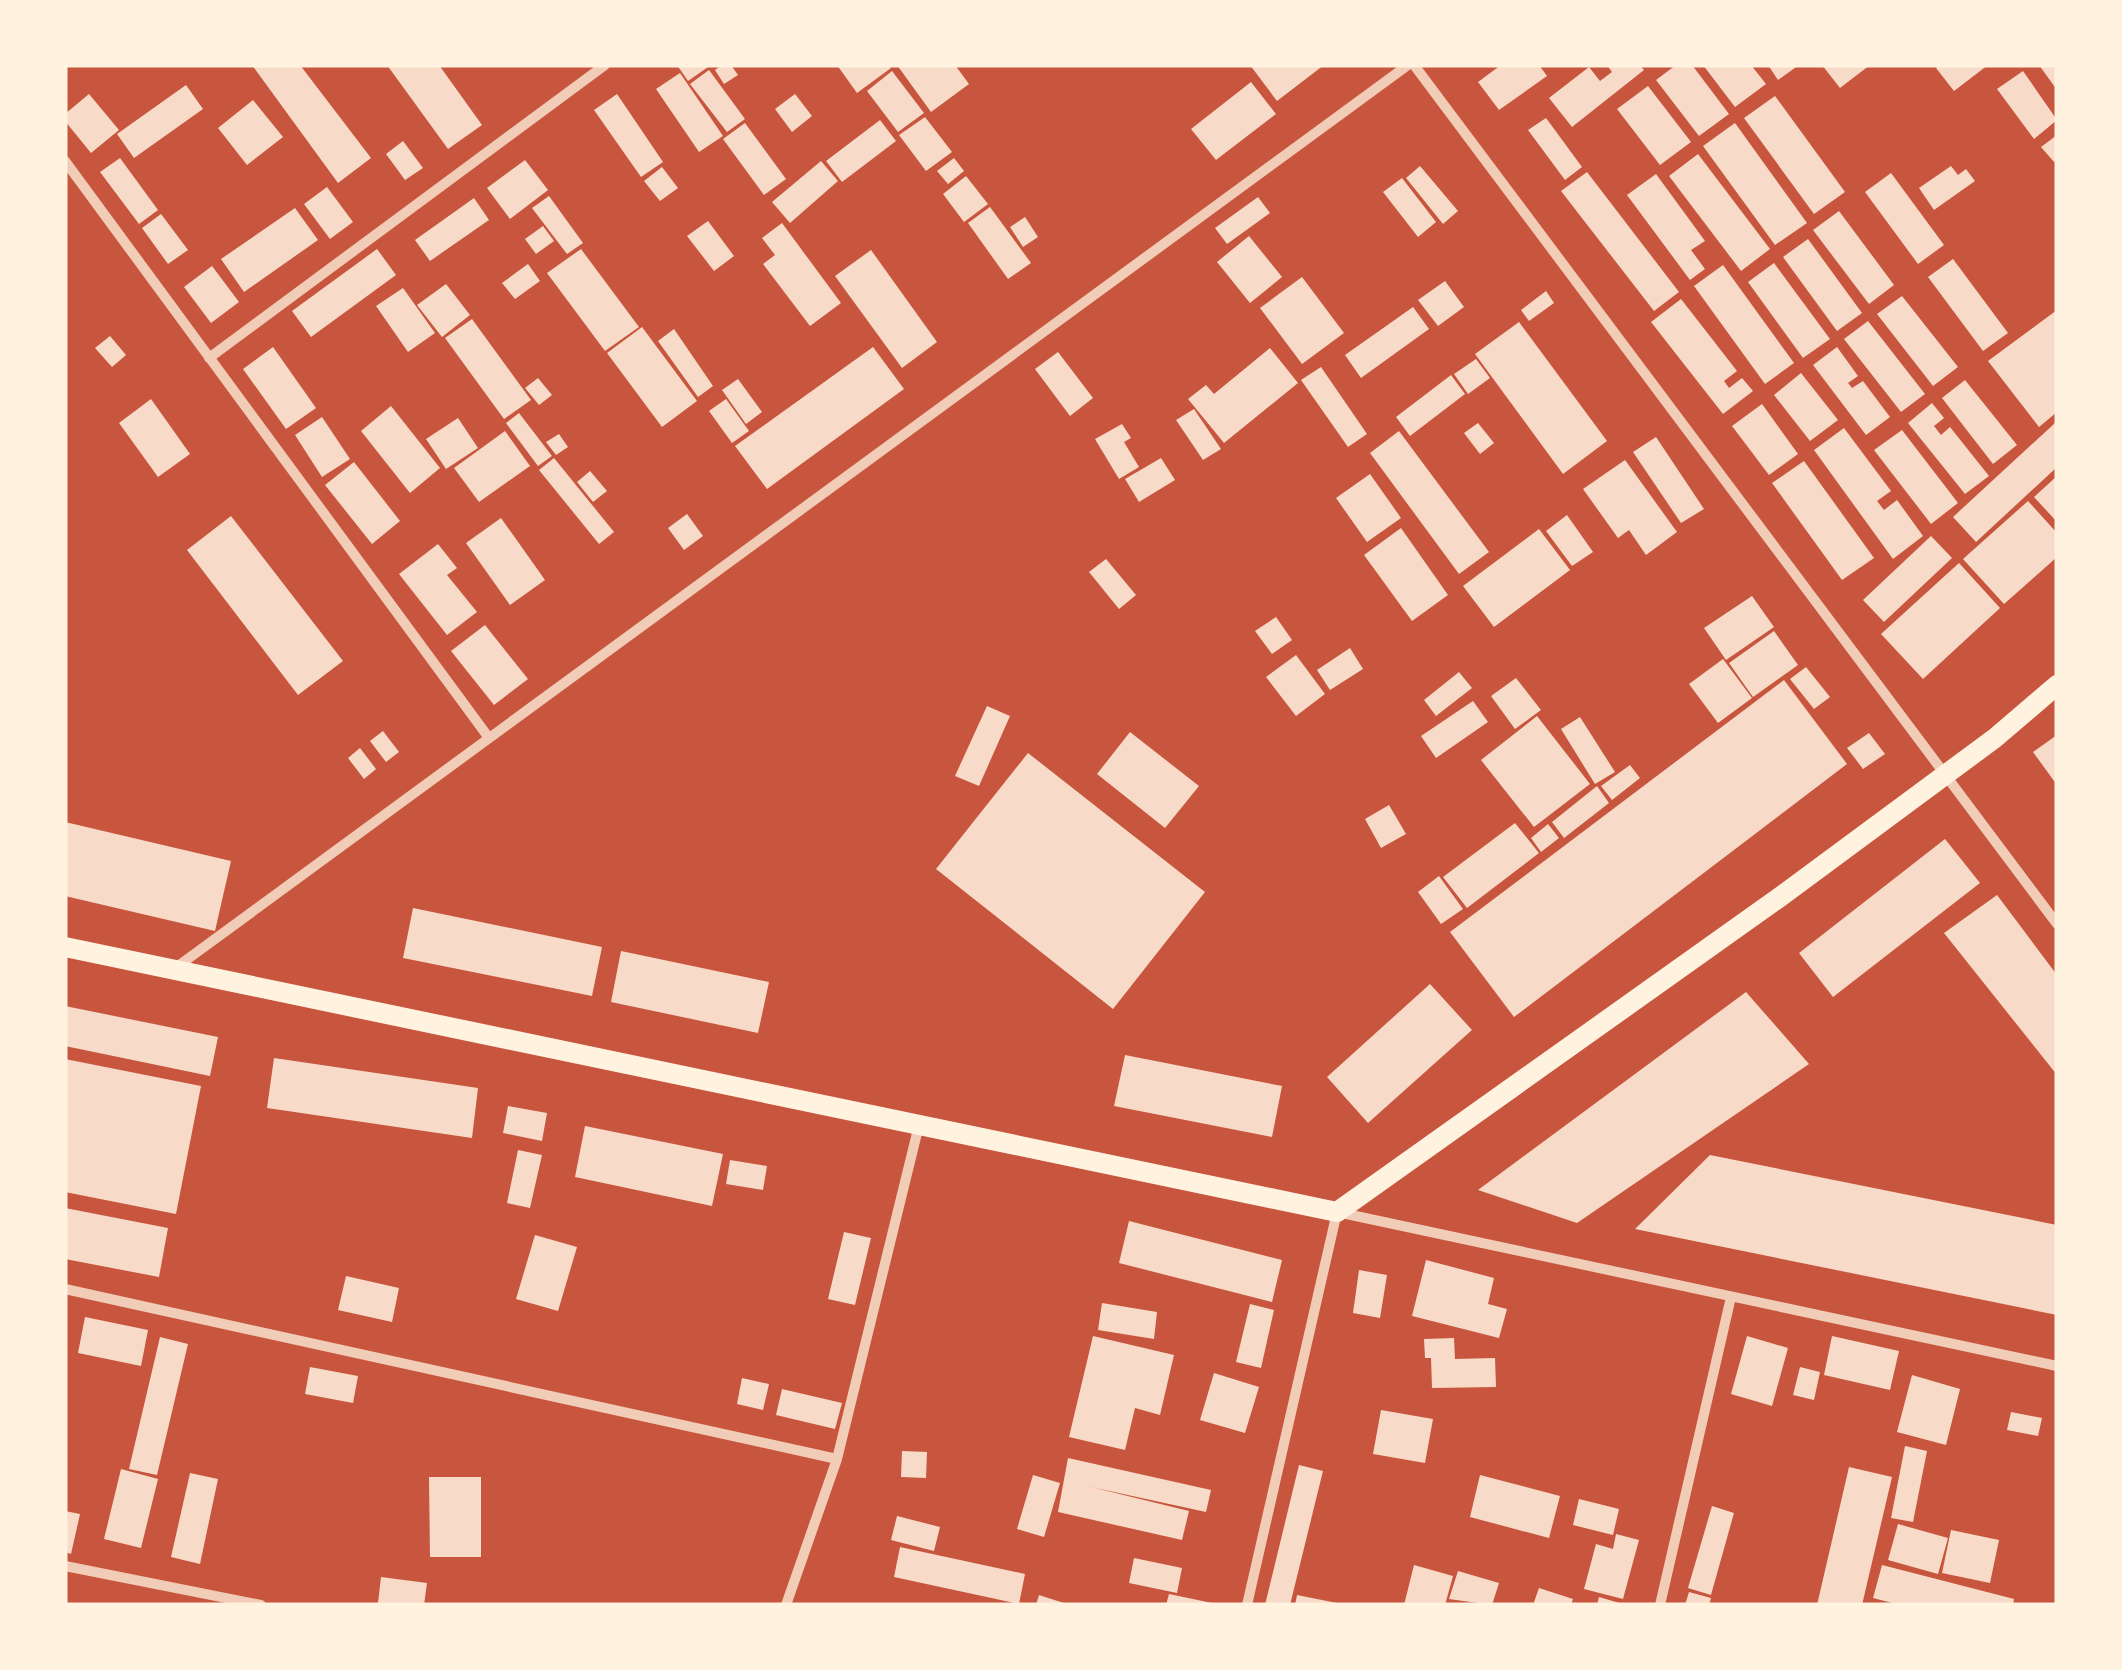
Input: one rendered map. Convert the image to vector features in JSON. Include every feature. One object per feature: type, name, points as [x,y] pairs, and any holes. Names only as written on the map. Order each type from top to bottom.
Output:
[{"type":"main road","points":[[65,948],[1337,1212],[1945,775],[2057,686]]},
{"type":"street","points":[[209,358],[605,65]]},
{"type":"street","points":[[173,970],[1411,65],[2057,924]]},
{"type":"street","points":[[65,161],[489,738]]},
{"type":"street","points":[[786,1605],[836,1459],[919,1125]]},
{"type":"street","points":[[1248,1605],[1337,1212],[2057,1366]]},
{"type":"street","points":[[65,1289],[836,1459]]},
{"type":"street","points":[[1660,1605],[1732,1296]]},
{"type":"street","points":[[65,1566],[260,1605]]},
{"type":"building","points":[[252,65],[300,65],[371,158],[338,183]]},
{"type":"building","points":[[387,65],[439,65],[482,125],[448,149]]},
{"type":"building","points":[[677,65],[711,65],[688,81]]},
{"type":"building","points":[[731,65],[738,75],[724,84],[715,70]]},
{"type":"building","points":[[837,65],[889,65],[891,68],[857,93]]},
{"type":"building","points":[[897,65],[955,65],[969,84],[931,112]]},
{"type":"building","points":[[1250,65],[1324,65],[1277,101]]},
{"type":"building","points":[[1501,65],[1539,65],[1547,76],[1499,110],[1478,82]]},
{"type":"building","points":[[1607,65],[1640,65],[1644,70],[1572,127],[1549,98],[1589,67],[1600,81],[1612,72]]},
{"type":"building","points":[[1676,65],[1692,65],[1729,114],[1699,136],[1656,80]]},
{"type":"building","points":[[1703,65],[1751,65],[1766,84],[1735,107]]},
{"type":"building","points":[[1768,65],[1799,65],[1778,80]]},
{"type":"building","points":[[1822,65],[1870,65],[1840,88]]},
{"type":"building","points":[[1988,65],[1954,91],[1936,68]]},
{"type":"building","points":[[2039,65],[2057,65],[2057,90]]},
{"type":"building","points":[[709,70],[745,119],[727,132],[690,84]]},
{"type":"building","points":[[892,71],[924,113],[898,132],[867,91]]},
{"type":"building","points":[[2023,71],[2057,120],[2034,139],[1997,89]]},
{"type":"building","points":[[680,73],[723,136],[699,152],[656,89]]},
{"type":"building","points":[[1251,82],[1276,114],[1216,160],[1191,129]]},
{"type":"building","points":[[186,85],[203,109],[134,158],[117,134]]},
{"type":"building","points":[[1648,86],[1691,142],[1660,165],[1617,109]]},
{"type":"building","points":[[89,94],[119,130],[91,153],[65,121],[65,114]]},
{"type":"building","points":[[617,94],[663,162],[641,177],[594,110]]},
{"type":"building","points":[[795,94],[812,116],[792,132],[775,109]]},
{"type":"building","points":[[1775,96],[1845,192],[1814,214],[1744,118]]},
{"type":"building","points":[[253,100],[283,137],[247,165],[218,128]]},
{"type":"building","points":[[925,117],[952,152],[926,171],[899,135]]},
{"type":"building","points":[[1546,118],[1582,167],[1565,180],[1528,130]]},
{"type":"building","points":[[880,120],[896,141],[842,182],[826,161]]},
{"type":"building","points":[[745,123],[786,179],[764,195],[723,139]]},
{"type":"building","points":[[1735,123],[1807,223],[1775,245],[1703,146]]},
{"type":"building","points":[[2057,135],[2057,159],[2054,162],[2041,147]]},
{"type":"building","points":[[403,141],[423,168],[405,180],[386,154]]},
{"type":"building","points":[[1698,154],[1770,249],[1741,271],[1669,176]]},
{"type":"building","points":[[120,158],[158,210],[139,224],[100,172]]},
{"type":"building","points":[[954,158],[964,171],[948,184],[937,171]]},
{"type":"building","points":[[525,160],[548,190],[510,219],[487,188]]},
{"type":"building","points":[[821,161],[838,181],[790,223],[772,202]]},
{"type":"building","points":[[1420,166],[1458,211],[1443,224],[1406,178]]},
{"type":"building","points":[[1951,166],[1958,175],[1966,169],[1975,181],[1934,210],[1919,188]]},
{"type":"building","points":[[662,167],[678,188],[660,201],[644,181]]},
{"type":"building","points":[[1587,172],[1679,292],[1654,311],[1561,191]]},
{"type":"building","points":[[1891,173],[1944,245],[1918,264],[1865,192]]},
{"type":"building","points":[[1656,174],[1705,241],[1691,250],[1705,269],[1690,280],[1627,195]]},
{"type":"building","points":[[966,176],[988,204],[964,222],[943,194]]},
{"type":"building","points":[[1402,178],[1436,222],[1418,237],[1383,192]]},
{"type":"building","points":[[327,187],[353,222],[330,239],[304,204]]},
{"type":"building","points":[[549,196],[583,243],[567,254],[532,208]]},
{"type":"building","points":[[1258,197],[1270,213],[1227,244],[1215,228]]},
{"type":"building","points":[[474,198],[489,220],[430,261],[415,240]]},
{"type":"building","points":[[990,207],[1031,263],[1008,279],[968,223]]},
{"type":"building","points":[[295,208],[318,240],[244,292],[221,259]]},
{"type":"building","points":[[1839,211],[1894,285],[1869,304],[1813,230]]},
{"type":"building","points":[[161,214],[188,250],[168,264],[142,228]]},
{"type":"building","points":[[1025,217],[1038,237],[1023,247],[1010,227]]},
{"type":"building","points":[[708,221],[734,256],[714,271],[687,236]]},
{"type":"building","points":[[782,223],[841,303],[810,326],[763,264],[775,255],[762,238]]},
{"type":"building","points":[[543,226],[554,241],[536,254],[525,239]]},
{"type":"building","points":[[1249,236],[1282,277],[1250,303],[1217,262]]},
{"type":"building","points":[[1808,239],[1862,313],[1837,331],[1783,257]]},
{"type":"building","points":[[377,249],[396,275],[311,337],[292,311]]},
{"type":"building","points":[[581,249],[639,327],[605,351],[547,273]]},
{"type":"building","points":[[871,250],[937,342],[902,368],[835,276]]},
{"type":"building","points":[[1953,259],[2008,333],[1983,351],[1928,277]]},
{"type":"building","points":[[1774,263],[1830,339],[1803,358],[1748,282]]},
{"type":"building","points":[[528,264],[540,281],[515,299],[502,283]]},
{"type":"building","points":[[1723,265],[1794,363],[1765,384],[1694,286]]},
{"type":"building","points":[[212,266],[239,302],[211,323],[184,287]]},
{"type":"building","points":[[1302,277],[1344,333],[1302,364],[1260,308]]},
{"type":"building","points":[[1445,281],[1464,307],[1438,326],[1418,300]]},
{"type":"building","points":[[446,284],[470,315],[442,337],[417,305]]},
{"type":"building","points":[[403,288],[435,333],[408,352],[376,306]]},
{"type":"building","points":[[1546,291],[1554,303],[1529,321],[1521,310]]},
{"type":"building","points":[[1902,296],[1958,367],[1933,386],[1877,314]]},
{"type":"building","points":[[1681,299],[1737,371],[1724,381],[1729,388],[1742,378],[1753,391],[1723,414],[1651,322]]},
{"type":"building","points":[[1413,307],[1429,329],[1361,378],[1345,355]]},
{"type":"building","points":[[2057,310],[2057,412],[2039,427],[1988,361]]},
{"type":"building","points":[[472,319],[531,400],[504,419],[445,338]]},
{"type":"building","points":[[1868,321],[1925,394],[1901,412],[1844,339]]},
{"type":"building","points":[[1519,322],[1607,441],[1563,474],[1475,354]]},
{"type":"building","points":[[642,327],[697,401],[662,427],[607,353]]},
{"type":"building","points":[[674,329],[713,386],[698,397],[658,341]]},
{"type":"building","points":[[110,336],[126,355],[112,367],[95,348]]},
{"type":"building","points":[[273,347],[316,408],[286,429],[243,369]]},
{"type":"building","points":[[873,347],[904,389],[767,489],[735,446]]},
{"type":"building","points":[[1837,347],[1858,376],[1848,383],[1852,388],[1863,381],[1890,417],[1866,435],[1813,365]]},
{"type":"building","points":[[1270,348],[1298,383],[1224,443],[1188,399],[1206,385],[1214,394]]},
{"type":"building","points":[[1058,352],[1093,398],[1070,416],[1035,369]]},
{"type":"building","points":[[1476,359],[1490,378],[1468,394],[1454,374]]},
{"type":"building","points":[[1321,367],[1367,434],[1348,447],[1301,380]]},
{"type":"building","points":[[1801,373],[1838,420],[1810,441],[1774,395]]},
{"type":"building","points":[[1451,375],[1465,394],[1410,436],[1396,417]]},
{"type":"building","points":[[538,378],[552,395],[539,405],[525,388]]},
{"type":"building","points":[[738,379],[762,412],[746,424],[722,390]]},
{"type":"building","points":[[1965,380],[2017,445],[1993,464],[1942,398]]},
{"type":"building","points":[[151,399],[190,454],[158,477],[119,423]]},
{"type":"building","points":[[726,399],[749,431],[732,443],[709,411]]},
{"type":"building","points":[[1932,403],[1944,418],[1934,426],[1941,435],[1950,427],[1989,476],[1965,494],[1908,423]]},
{"type":"building","points":[[1762,404],[1798,454],[1769,475],[1732,426]]},
{"type":"building","points":[[391,406],[440,468],[410,493],[361,431]]},
{"type":"building","points":[[1194,409],[1221,449],[1203,460],[1176,420]]},
{"type":"building","points":[[519,413],[552,456],[538,466],[506,423]]},
{"type":"building","points":[[322,417],[350,459],[322,477],[295,435]]},
{"type":"building","points":[[458,418],[478,448],[446,469],[426,439]]},
{"type":"building","points":[[1478,423],[1494,443],[1480,454],[1464,433]]},
{"type":"building","points":[[2055,423],[2057,467],[1976,542],[1953,517]]},
{"type":"building","points":[[1122,424],[1131,438],[1124,442],[1139,467],[1119,479],[1095,439]]},
{"type":"building","points":[[1844,428],[1891,491],[1877,501],[1884,510],[1897,500],[1923,536],[1893,559],[1814,450]]},
{"type":"building","points":[[1902,430],[1958,503],[1931,524],[1874,450]]},
{"type":"building","points":[[505,431],[530,466],[479,502],[454,468]]},
{"type":"building","points":[[1399,431],[1489,552],[1459,574],[1370,453]]},
{"type":"building","points":[[559,434],[568,447],[556,455],[546,442]]},
{"type":"building","points":[[1656,437],[1704,509],[1681,523],[1633,452]]},
{"type":"building","points":[[554,458],[614,532],[599,544],[539,470]]},
{"type":"building","points":[[1161,458],[1175,480],[1139,502],[1125,479]]},
{"type":"building","points":[[1625,460],[1677,532],[1646,555],[1629,530],[1618,538],[1583,489]]},
{"type":"building","points":[[1804,461],[1874,558],[1842,580],[1772,483]]},
{"type":"building","points":[[354,462],[400,521],[372,544],[325,485]]},
{"type":"building","points":[[590,471],[607,491],[593,502],[577,482]]},
{"type":"building","points":[[1370,474],[1401,518],[1367,542],[1336,498]]},
{"type":"building","points":[[2057,476],[2057,522],[2034,497]]},
{"type":"building","points":[[2028,501],[2057,533],[2057,557],[2004,604],[1963,559]]},
{"type":"building","points":[[687,514],[703,536],[684,550],[668,528]]},
{"type":"building","points":[[1567,515],[1593,552],[1572,566],[1546,531]]},
{"type":"building","points":[[231,516],[343,661],[298,695],[187,550]]},
{"type":"building","points":[[501,518],[545,580],[510,605],[466,543]]},
{"type":"building","points":[[1401,528],[1448,595],[1412,621],[1364,555]]},
{"type":"building","points":[[1539,529],[1570,570],[1494,627],[1463,586]]},
{"type":"building","points":[[1931,536],[1952,558],[1884,622],[1863,600]]},
{"type":"building","points":[[438,544],[457,568],[447,575],[477,612],[447,635],[399,574]]},
{"type":"building","points":[[1106,559],[1136,595],[1119,609],[1089,572]]},
{"type":"building","points":[[1959,563],[2000,608],[1923,679],[1881,634]]},
{"type":"building","points":[[1752,596],[1774,627],[1726,660],[1704,628]]},
{"type":"building","points":[[1276,617],[1292,640],[1272,654],[1255,631]]},
{"type":"building","points":[[485,625],[528,679],[494,705],[451,651]]},
{"type":"building","points":[[1774,631],[1798,665],[1753,697],[1729,663]]},
{"type":"building","points":[[1350,648],[1363,669],[1330,690],[1317,670]]},
{"type":"building","points":[[1296,655],[1325,694],[1296,716],[1266,677]]},
{"type":"building","points":[[1723,659],[1752,698],[1718,723],[1689,684]]},
{"type":"building","points":[[1806,667],[1830,697],[1814,709],[1790,679]]},
{"type":"building","points":[[1459,672],[1472,688],[1436,716],[1424,700]]},
{"type":"building","points":[[1516,678],[1541,710],[1515,729],[1491,696]]},
{"type":"building","points":[[1784,680],[1847,764],[1514,1017],[1450,932]]},
{"type":"building","points":[[1473,701],[1488,722],[1436,758],[1421,736]]},
{"type":"building","points":[[987,706],[1010,716],[979,786],[955,776]]},
{"type":"building","points":[[1537,716],[1590,784],[1534,827],[1481,760]]},
{"type":"building","points":[[1580,717],[1615,772],[1595,784],[1561,729]]},
{"type":"building","points":[[383,731],[399,752],[386,762],[370,741]]},
{"type":"building","points":[[1130,732],[1199,786],[1165,828],[1097,774]]},
{"type":"building","points":[[1869,733],[1885,754],[1863,769],[1847,748]]},
{"type":"building","points":[[2057,735],[2057,785],[2033,752]]},
{"type":"building","points":[[360,748],[376,769],[364,779],[348,758]]},
{"type":"building","points":[[1028,753],[1205,892],[1113,1009],[936,869]]},
{"type":"building","points":[[1630,765],[1640,778],[1612,800],[1601,786]]},
{"type":"building","points":[[1597,786],[1609,803],[1564,838],[1552,822]]},
{"type":"building","points":[[1389,805],[1406,834],[1381,848],[1365,819]]},
{"type":"building","points":[[65,822],[231,861],[215,931],[65,896]]},
{"type":"building","points":[[1515,823],[1539,853],[1467,908],[1443,877]]},
{"type":"building","points":[[1548,824],[1559,838],[1541,852],[1531,838]]},
{"type":"building","points":[[1945,839],[1980,883],[1833,997],[1799,953]]},
{"type":"building","points":[[1439,876],[1463,909],[1441,924],[1418,892]]},
{"type":"building","points":[[1997,895],[2057,975],[2057,1075],[1944,933]]},
{"type":"building","points":[[413,908],[602,947],[592,996],[403,958]]},
{"type":"building","points":[[621,951],[769,982],[758,1033],[611,1002]]},
{"type":"building","points":[[1430,984],[1472,1030],[1368,1123],[1327,1077]]},
{"type":"building","points":[[1746,992],[1809,1064],[1577,1223],[1478,1190]]},
{"type":"building","points":[[65,1006],[218,1037],[210,1076],[65,1046]]},
{"type":"building","points":[[1125,1055],[1282,1086],[1272,1137],[1114,1106]]},
{"type":"building","points":[[274,1058],[478,1088],[472,1138],[267,1108]]},
{"type":"building","points":[[65,1059],[201,1086],[176,1214],[65,1192]]},
{"type":"building","points":[[508,1106],[547,1113],[542,1141],[503,1133]]},
{"type":"building","points":[[585,1126],[723,1154],[712,1206],[575,1177]]},
{"type":"building","points":[[518,1150],[542,1155],[530,1208],[507,1203]]},
{"type":"building","points":[[1710,1155],[2057,1225],[2057,1315],[1635,1229]]},
{"type":"building","points":[[730,1160],[767,1166],[763,1190],[726,1184]]},
{"type":"building","points":[[65,1208],[168,1228],[159,1277],[65,1259]]},
{"type":"building","points":[[1129,1221],[1282,1260],[1272,1302],[1119,1263]]},
{"type":"building","points":[[844,1232],[871,1238],[855,1305],[828,1299]]},
{"type":"building","points":[[535,1235],[577,1247],[558,1311],[516,1299]]},
{"type":"building","points":[[1426,1260],[1494,1278],[1488,1304],[1507,1309],[1499,1338],[1412,1316]]},
{"type":"building","points":[[1359,1270],[1387,1275],[1380,1318],[1353,1313]]},
{"type":"building","points":[[346,1276],[399,1288],[392,1322],[338,1310]]},
{"type":"building","points":[[1102,1303],[1157,1312],[1154,1339],[1098,1330]]},
{"type":"building","points":[[1250,1304],[1274,1310],[1261,1368],[1236,1362]]},
{"type":"building","points":[[85,1317],[148,1330],[141,1366],[78,1353]]},
{"type":"building","points":[[1093,1336],[1174,1355],[1160,1415],[1135,1408],[1125,1450],[1069,1437]]},
{"type":"building","points":[[1747,1336],[1788,1348],[1772,1406],[1731,1394]]},
{"type":"building","points":[[1832,1336],[1899,1351],[1890,1390],[1824,1375]]},
{"type":"building","points":[[160,1337],[188,1344],[157,1475],[129,1469]]},
{"type":"building","points":[[1454,1338],[1455,1359],[1495,1358],[1496,1387],[1432,1388],[1431,1358],[1425,1358],[1424,1339]]},
{"type":"building","points":[[310,1367],[358,1376],[353,1403],[305,1394]]},
{"type":"building","points":[[1800,1367],[1820,1372],[1814,1400],[1793,1395]]},
{"type":"building","points":[[1214,1373],[1259,1387],[1245,1433],[1200,1420]]},
{"type":"building","points":[[1912,1375],[1960,1389],[1946,1445],[1897,1432]]},
{"type":"building","points":[[742,1378],[769,1384],[763,1410],[737,1404]]},
{"type":"building","points":[[782,1389],[842,1403],[835,1429],[776,1415]]},
{"type":"building","points":[[1381,1410],[1433,1419],[1425,1463],[1373,1454]]},
{"type":"building","points":[[2011,1412],[2042,1418],[2038,1436],[2007,1430]]},
{"type":"building","points":[[1905,1446],[1927,1451],[1913,1522],[1891,1518]]},
{"type":"building","points":[[902,1451],[927,1452],[926,1478],[901,1477]]},
{"type":"building","points":[[1068,1458],[1211,1490],[1206,1512],[1091,1487],[1189,1511],[1182,1540],[1058,1512]]},
{"type":"building","points":[[1299,1465],[1323,1471],[1290,1605],[1265,1605]]},
{"type":"building","points":[[1849,1467],[1892,1477],[1862,1605],[1817,1605]]},
{"type":"building","points":[[121,1469],[158,1479],[141,1548],[104,1539]]},
{"type":"building","points":[[190,1473],[218,1479],[200,1564],[171,1557]]},
{"type":"building","points":[[1033,1475],[1060,1483],[1044,1537],[1017,1529]]},
{"type":"building","points":[[1480,1475],[1560,1496],[1549,1538],[1470,1517]]},
{"type":"building","points":[[429,1477],[481,1477],[481,1557],[430,1557]]},
{"type":"building","points":[[1579,1499],[1619,1509],[1613,1535],[1573,1525]]},
{"type":"building","points":[[1712,1506],[1734,1513],[1711,1595],[1688,1588]]},
{"type":"building","points":[[65,1511],[80,1514],[71,1554],[65,1552]]},
{"type":"building","points":[[897,1516],[940,1527],[934,1551],[891,1540]]},
{"type":"building","points":[[1898,1524],[1948,1538],[1938,1574],[1888,1560]]},
{"type":"building","points":[[1951,1530],[1999,1540],[1990,1583],[1942,1573]]},
{"type":"building","points":[[1616,1534],[1639,1540],[1623,1599],[1584,1589],[1596,1544],[1613,1549]]},
{"type":"building","points":[[900,1547],[1025,1574],[1019,1604],[894,1577]]},
{"type":"building","points":[[1134,1558],[1182,1568],[1177,1593],[1129,1583]]},
{"type":"building","points":[[1414,1565],[1453,1576],[1445,1605],[1404,1605]]},
{"type":"building","points":[[1882,1565],[2014,1599],[2013,1605],[1900,1605],[1873,1598]]},
{"type":"building","points":[[1458,1571],[1499,1583],[1492,1605],[1449,1599]]},
{"type":"building","points":[[381,1577],[427,1583],[424,1605],[378,1603]]},
{"type":"building","points":[[1539,1588],[1573,1599],[1571,1605],[1533,1605]]},
{"type":"building","points":[[1689,1592],[1711,1598],[1709,1605],[1685,1605]]},
{"type":"building","points":[[1169,1594],[1212,1603],[1212,1605],[1166,1605]]},
{"type":"building","points":[[1039,1595],[1067,1604],[1067,1605],[1036,1605]]},
{"type":"building","points":[[1297,1595],[1337,1603],[1337,1605],[1295,1605]]},
{"type":"building","points":[[1599,1597],[1623,1604],[1623,1605],[1597,1605]]}]
